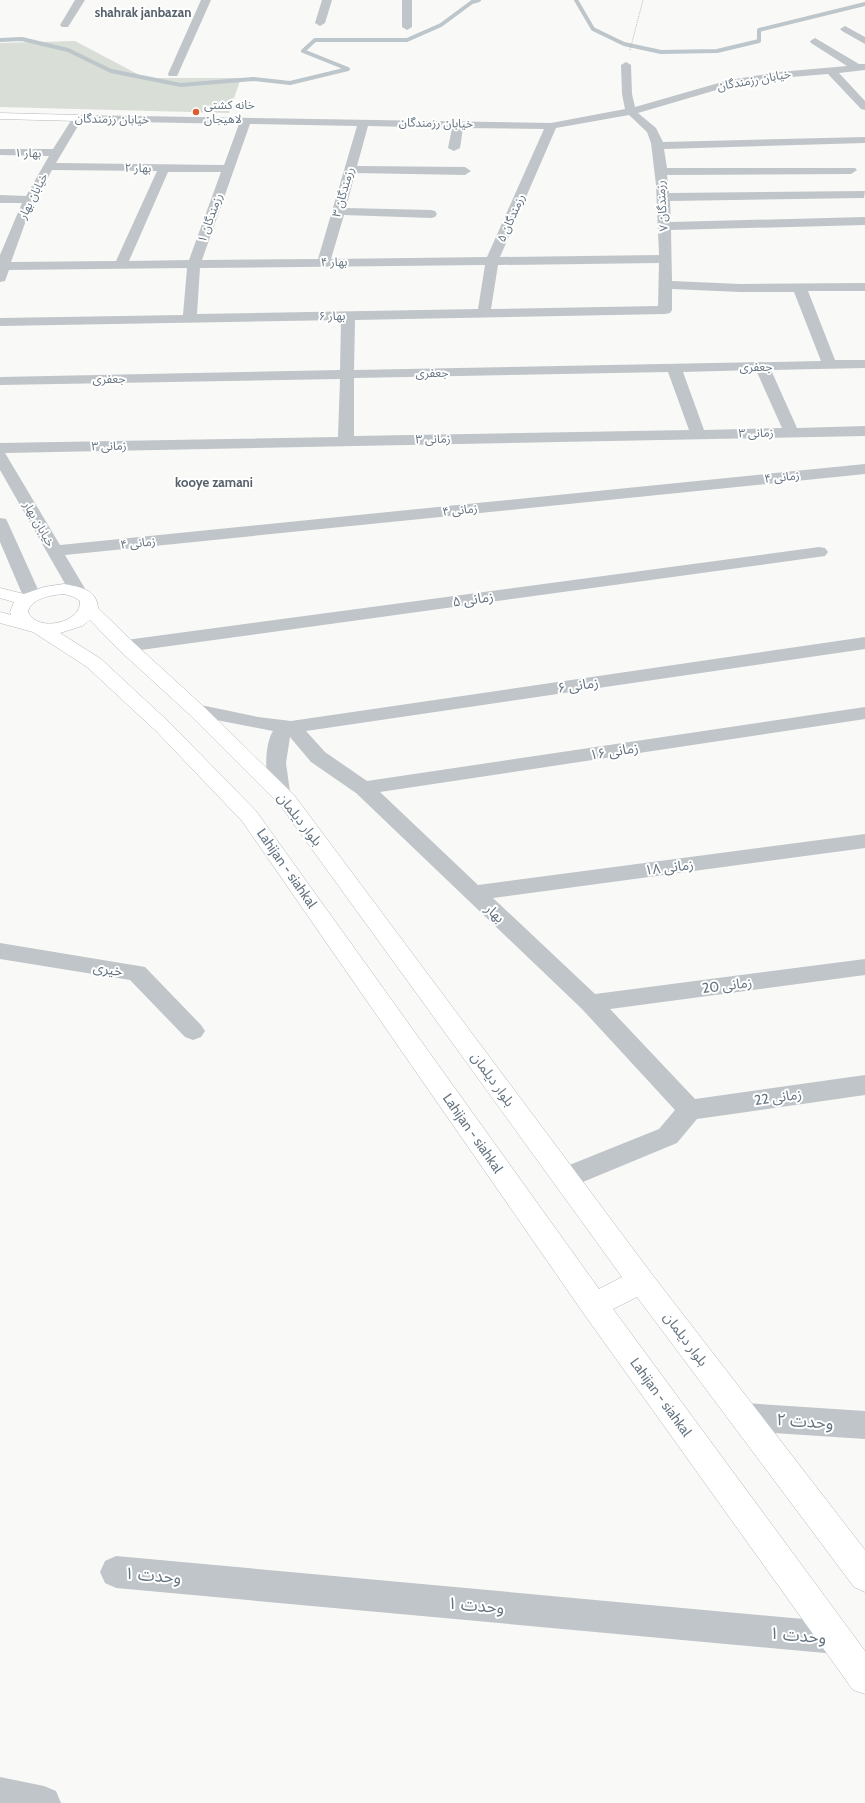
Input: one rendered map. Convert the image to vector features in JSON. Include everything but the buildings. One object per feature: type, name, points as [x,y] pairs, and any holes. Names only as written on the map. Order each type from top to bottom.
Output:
[{"type":"main road","name":"خیابان رزمندگان","points":[[0,116],[78,118]]},
{"type":"main road","points":[[0,594],[29,598],[56,589],[84,601],[85,616],[65,627],[52,629],[34,627],[0,617]]},
{"type":"main road","points":[[29,598],[21,607],[19,613],[22,620],[34,627]]},
{"type":"main road","name":"بلوار دیلمان","points":[[84,601],[126,646],[196,710],[280,792],[292,806],[641,1280],[865,1576]]},
{"type":"main road","name":"Lahijan - siahkal","points":[[34,627],[94,663],[163,727],[249,816],[594,1305],[865,1678]]},
{"type":"main road","points":[[594,1305],[641,1280]]},
{"type":"street","points":[[65,25],[80,0]]},
{"type":"street","points":[[173,74],[206,0]]},
{"type":"street","points":[[320,23],[327,0]]},
{"type":"street","points":[[407,0],[408,27]]},
{"type":"street","points":[[845,29],[865,42]]},
{"type":"street","points":[[815,41],[860,67]]},
{"type":"street","points":[[626,65],[627,91],[632,111]]},
{"type":"street","name":"خیابان رزمندگان","points":[[78,118],[551,126],[632,111],[730,83],[830,69],[860,67]]},
{"type":"street","points":[[830,69],[865,107]]},
{"type":"street","name":"رزمندگان ۷","points":[[632,111],[651,128],[657,146],[663,197],[665,310]]},
{"type":"street","name":"خیابان بهار","points":[[2,272],[21,219],[48,166],[78,118]]},
{"type":"street","name":"رزمندگان ۱","points":[[190,318],[194,263],[246,120]]},
{"type":"street","name":"رزمندگان ۳","points":[[324,262],[364,122]]},
{"type":"street","points":[[454,148],[458,124]]},
{"type":"street","name":"رزمندگان ۵","points":[[484,313],[492,260],[551,126]]},
{"type":"street","points":[[657,146],[865,140]]},
{"type":"street","name":"بهار ۱","points":[[0,152],[56,153]]},
{"type":"street","name":"بهار ۲","points":[[48,166],[228,169]]},
{"type":"street","points":[[121,264],[164,168]]},
{"type":"street","points":[[350,169],[465,171]]},
{"type":"street","points":[[660,172],[851,170]]},
{"type":"street","points":[[663,197],[864,194]]},
{"type":"street","points":[[0,198],[31,200]]},
{"type":"street","points":[[338,211],[431,214]]},
{"type":"street","points":[[664,226],[865,221]]},
{"type":"street","name":"بهار ۴","points":[[2,272],[121,264],[665,259]]},
{"type":"street","points":[[665,285],[740,288],[865,287]]},
{"type":"street","points":[[799,287],[830,365]]},
{"type":"street","name":"بهار ۶","points":[[0,322],[665,310]]},
{"type":"street","points":[[346,441],[348,316]]},
{"type":"street","name":"جعفری","points":[[0,381],[762,366],[830,365],[861,368]]},
{"type":"street","points":[[762,366],[791,432]]},
{"type":"street","points":[[674,368],[698,434]]},
{"type":"street","name":"زمانی ۳","points":[[0,448],[865,431]]},
{"type":"street","name":"خیابان بهار","points":[[0,456],[84,601]]},
{"type":"street","name":"زمانی ۴","points":[[55,551],[865,469]]},
{"type":"street","points":[[0,523],[29,598]]},
{"type":"street","name":"زمانی ۵","points":[[126,646],[819,552]]},
{"type":"street","name":"زمانی ۶","points":[[196,710],[258,723],[291,727],[865,643]]},
{"type":"street","name":"زمانی ۱۶","points":[[363,788],[865,713]]},
{"type":"street","points":[[280,792],[276,762],[280,735],[291,727]]},
{"type":"street","name":"بهار","points":[[291,727],[318,757],[363,788],[590,1003],[690,1110]]},
{"type":"street","name":"زمانی ۱۸","points":[[473,893],[865,842]]},
{"type":"street","name":"خیری","points":[[0,951],[137,973],[193,1031]]},
{"type":"street","name":"زمانی 20","points":[[590,1003],[865,967]]},
{"type":"street","name":"زمانی 22","points":[[690,1110],[865,1085]]},
{"type":"street","points":[[566,1178],[668,1136],[690,1110]]},
{"type":"street","name":"وحدت ۲","points":[[745,1417],[865,1425]]},
{"type":"street","name":"وحدت ۱","points":[[116,1572],[836,1638]]},
{"type":"street","points":[[0,1794],[44,1803]]},
{"type":"path","points":[[630,49],[643,0]]},
{"type":"shaded area","points":[[75,41],[145,78],[241,78],[229,113],[0,107],[0,43]]},
{"type":"waterway","points":[[0,40],[22,39],[68,50],[111,71],[181,85],[253,79],[290,83],[348,69],[303,51],[315,40],[407,40],[441,25],[472,2],[479,0]]},
{"type":"waterway","points":[[576,0],[593,29],[624,44],[661,52],[717,51],[759,41],[759,30],[865,4]]},
{"type":"place","name":"خانه کشتی لاهیجان","points":[[196,112]]},
{"type":"district","name":"shahrak janbazan","points":[[143,12]]},
{"type":"district","name":"kooye zamani","points":[[214,482]]}]
